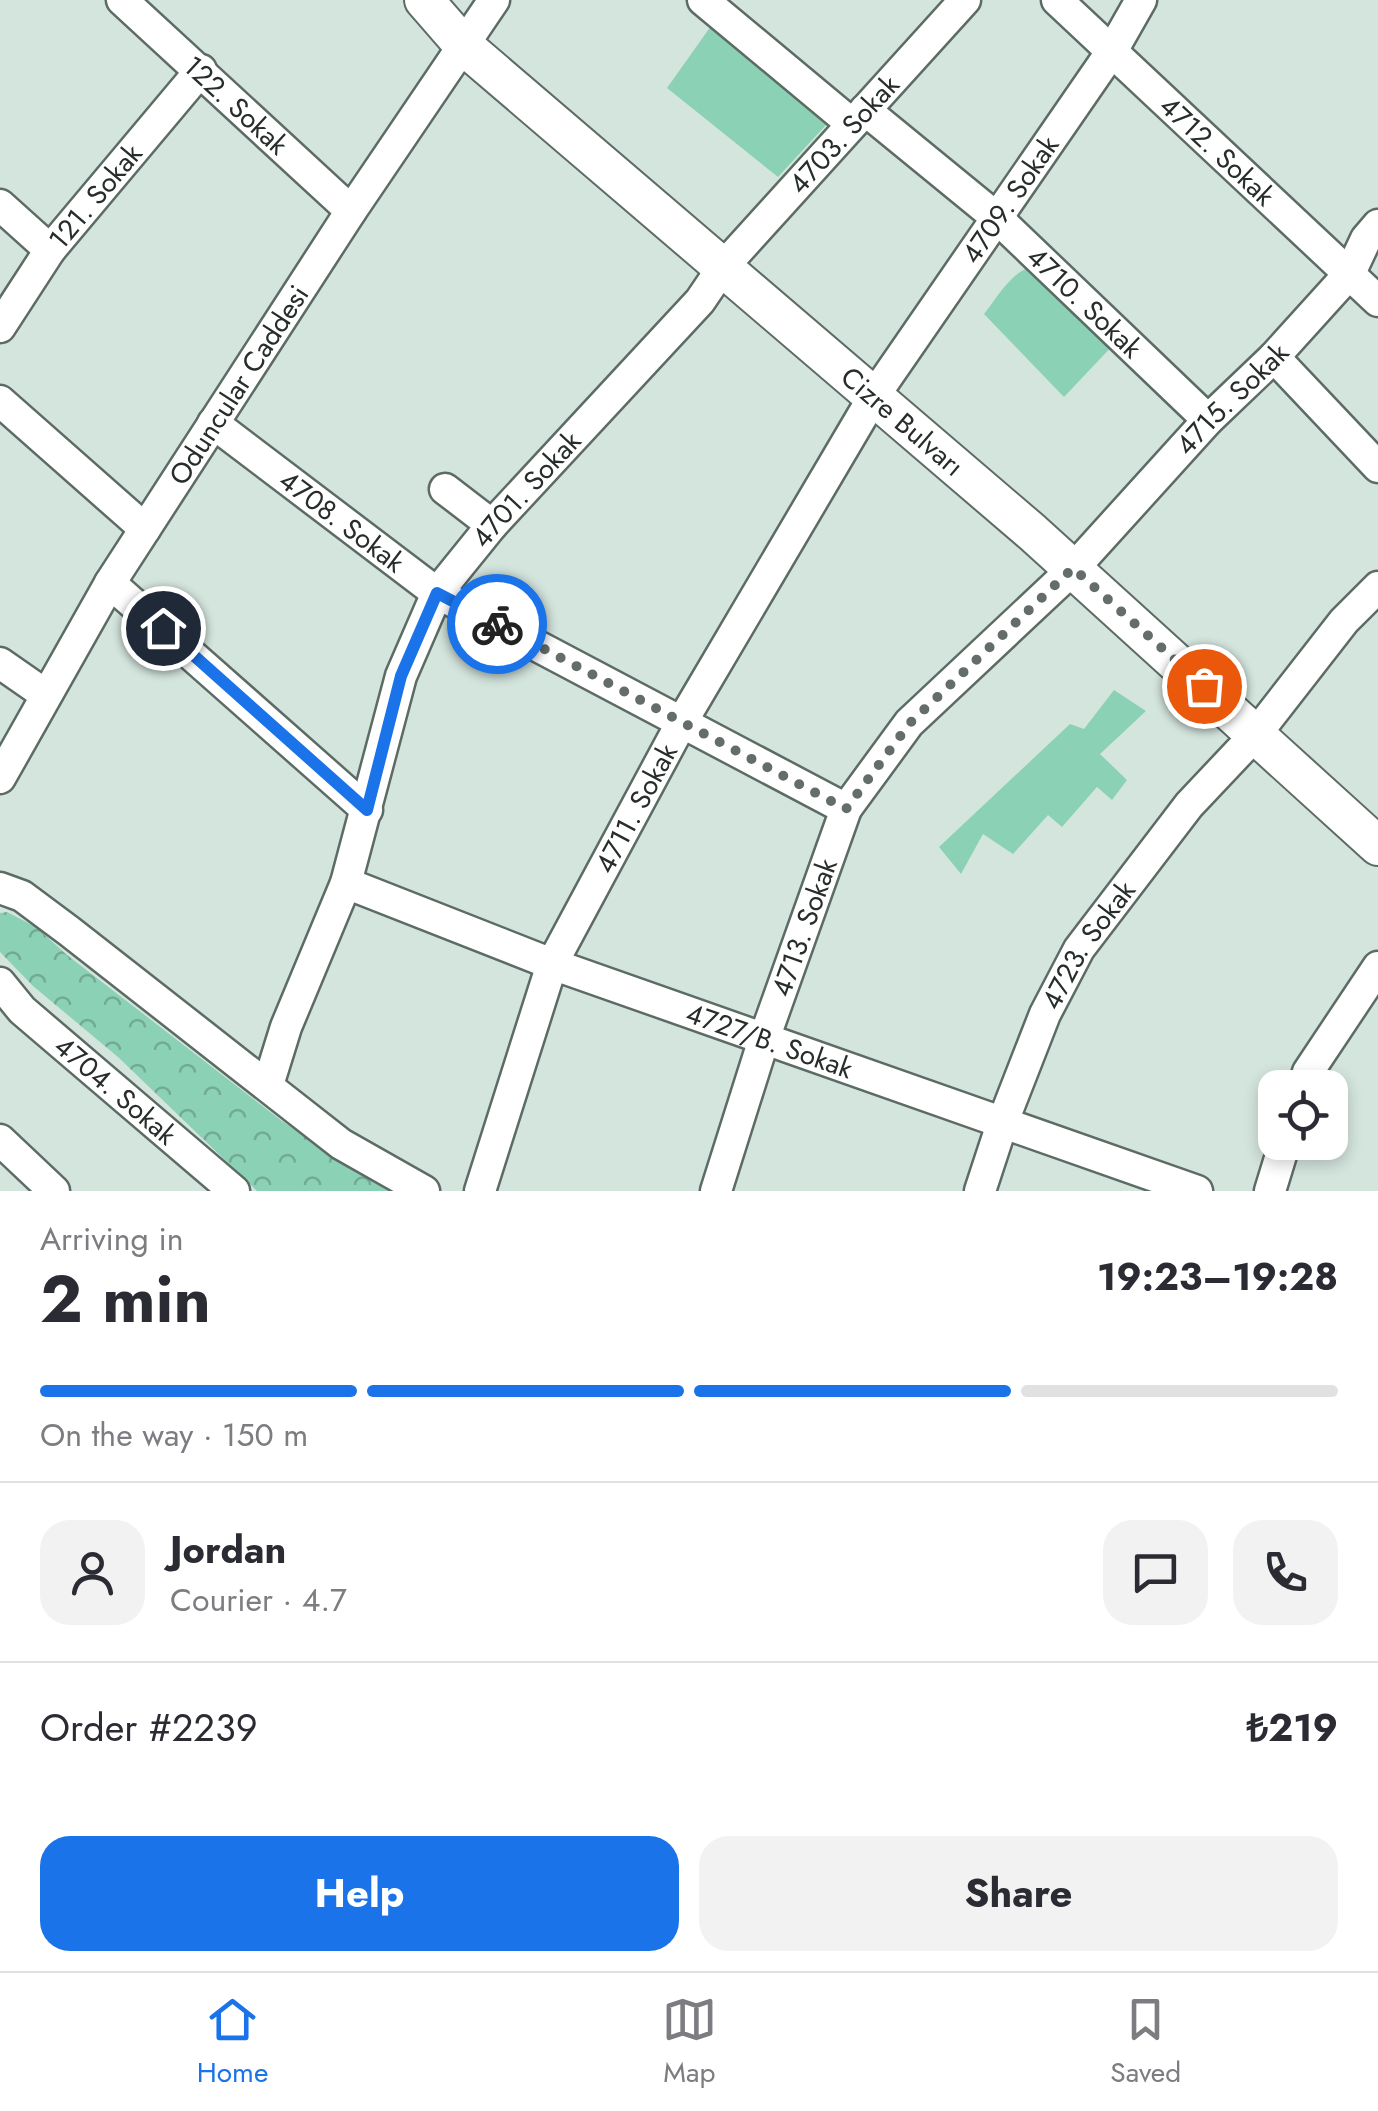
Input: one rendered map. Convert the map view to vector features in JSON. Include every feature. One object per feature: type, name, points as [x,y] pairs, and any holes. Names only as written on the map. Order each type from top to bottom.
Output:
[{"type":"main road","name":"Cizre Bulvarı","points":[[424,0],[464,46],[1073,568],[1378,846]]},
{"type":"street","name":"122. Sokak","points":[[122,0],[351,211]]},
{"type":"street","name":"Oduncular Caddesi","points":[[0,778],[110,583],[351,211],[494,0]]},
{"type":"street","name":"4710. Sokak","points":[[703,0],[997,218],[1208,420]]},
{"type":"street","name":"4703. Sokak","points":[[722,267],[965,0]]},
{"type":"street","name":"4712. Sokak","points":[[1057,0],[1378,301]]},
{"type":"street","name":"4709. Sokak","points":[[874,396],[1112,50],[1141,0]]},
{"type":"street","name":"121. Sokak","points":[[0,327],[50,250],[201,70]]},
{"type":"street","points":[[0,205],[50,250]]},
{"type":"street","name":"4715. Sokak","points":[[1073,568],[1350,273],[1378,224]]},
{"type":"street","name":"4701. Sokak","points":[[268,1085],[286,1028],[346,883],[401,676],[437,593],[492,525],[700,301],[722,267]]},
{"type":"street","points":[[1274,357],[1378,467]]},
{"type":"street","name":"4711. Sokak","points":[[480,1191],[552,964],[683,720],[874,396]]},
{"type":"street","points":[[0,401],[145,528]]},
{"type":"street","name":"4708. Sokak","points":[[213,424],[437,593],[846,809]]},
{"type":"street","points":[[445,490],[492,525]]},
{"type":"street","name":"4713. Sokak","points":[[716,1191],[764,1039],[846,809],[910,723],[1073,568]]},
{"type":"street","points":[[110,583],[367,810]]},
{"type":"street","name":"4723. Sokak","points":[[980,1191],[1045,1014],[1079,949],[1189,805],[1256,734],[1344,622],[1378,588]]},
{"type":"street","points":[[0,663],[46,695]]},
{"type":"street","name":"4727/B. Sokak","points":[[346,883],[552,964],[1197,1191]]},
{"type":"street","points":[[0,888],[22,896],[342,1144],[424,1191]]},
{"type":"street","points":[[1309,1070],[1378,966]]},
{"type":"street","name":"4704. Sokak","points":[[0,982],[22,1010],[234,1191]]},
{"type":"street","points":[[0,1140],[54,1191]]},
{"type":"street","points":[[1270,1191],[1280,1160]]},
{"type":"green space","points":[[711,26],[826,125],[778,177],[667,88]]},
{"type":"green space","points":[[1034,266],[1116,342],[1064,397],[984,314],[1012,279]]},
{"type":"green space","points":[[1114,690],[1146,711],[1100,754],[1127,780],[1112,800],[1097,787],[1062,827],[1048,815],[1013,854],[983,834],[961,874],[939,847],[1070,724],[1084,729]]},
{"type":"green space","points":[[7,912],[36,927],[282,1121],[389,1191],[257,1191],[118,1057],[33,986],[0,952],[0,913]]},
{"type":"way so far","points":[[497,624],[846,809],[910,723],[1073,568],[1204,686]]},
{"type":"route","points":[[163,628],[367,810],[401,676],[437,593],[497,624]]}]
